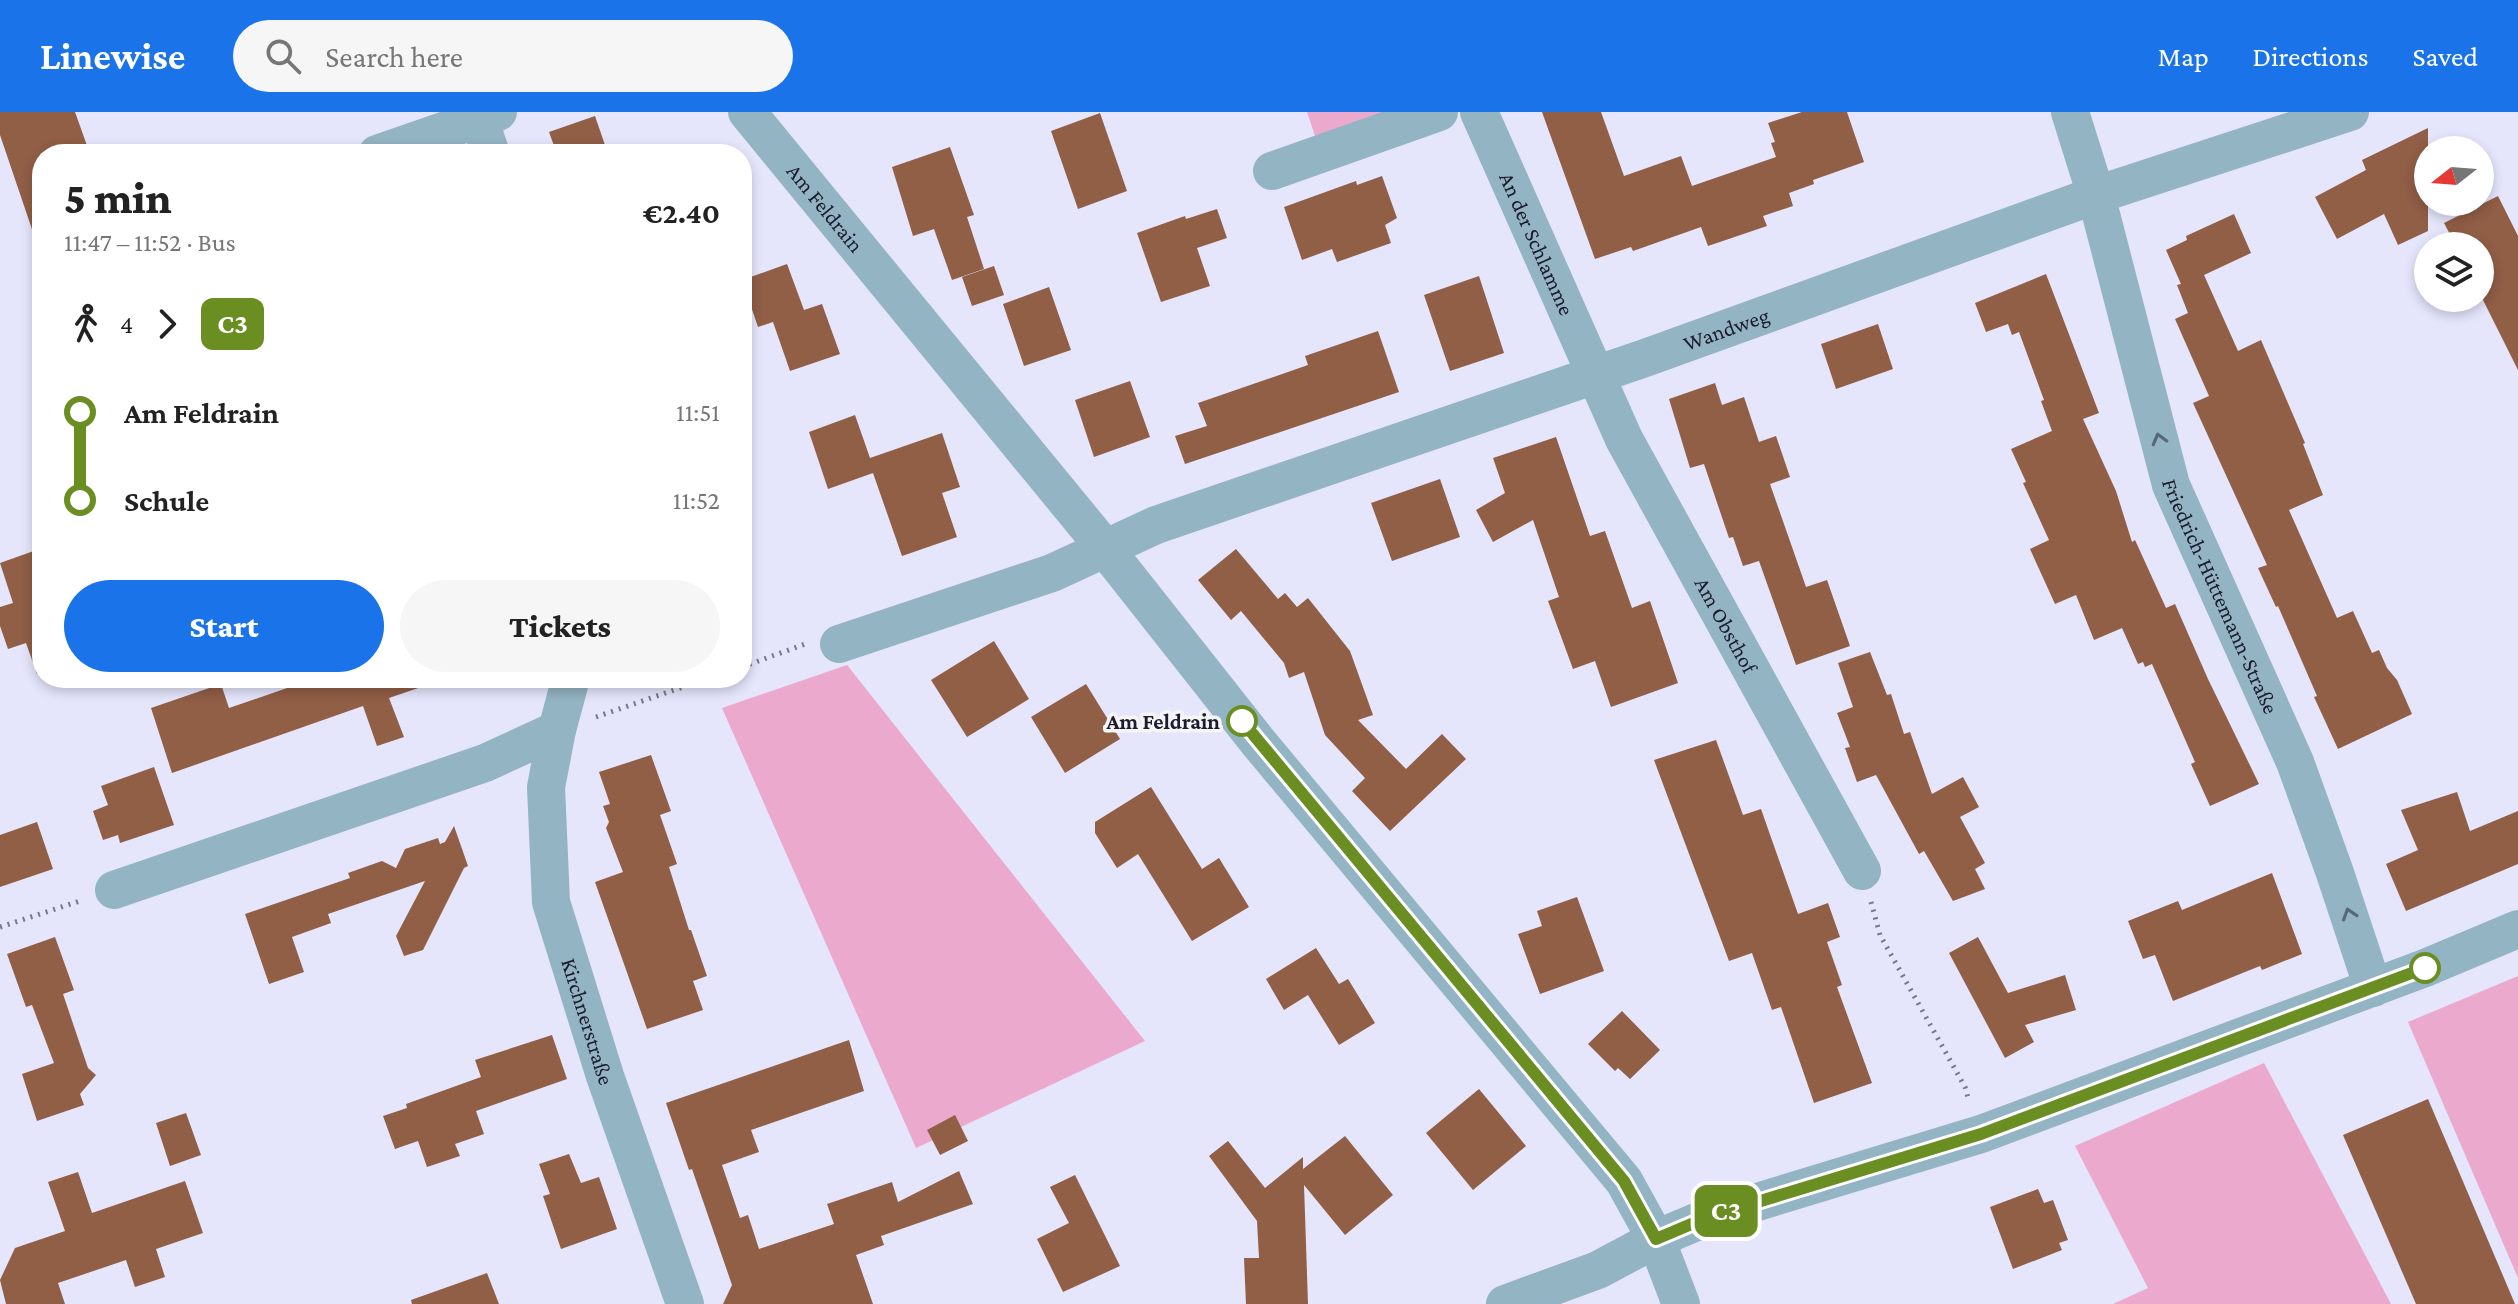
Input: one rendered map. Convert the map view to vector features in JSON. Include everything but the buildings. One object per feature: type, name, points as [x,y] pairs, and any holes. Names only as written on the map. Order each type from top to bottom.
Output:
[{"type":"street","name":"Am Feldrain","points":[[747,112],[1104,547],[1258,742],[1624,1181],[1656,1239],[1681,1304]]},
{"type":"street","points":[[1272,171],[1439,112]]},
{"type":"street","name":"An der Schlamme","points":[[1479,112],[1595,376]]},
{"type":"street","points":[[2070,112],[2096,195]]},
{"type":"street","name":"Wandweg","points":[[839,644],[1052,573],[1156,525],[1595,376],[2096,195],[2350,112]]},
{"type":"street","points":[[420,144],[490,128]]},
{"type":"street","name":"Friedrich-Hüttemann-Straße","points":[[2096,195],[2171,485],[2295,762],[2373,988]]},
{"type":"street","name":"Am Obsthof","points":[[1595,376],[1624,439],[1862,871]]},
{"type":"street","name":"Kirchnerstraße","points":[[568,688],[546,787],[551,902],[605,1076],[685,1304]]},
{"type":"street","points":[[114,890],[485,763],[557,730]]},
{"type":"street","points":[[1505,1304],[1598,1270],[1656,1239],[1708,1217],[1981,1134],[2373,988],[2518,929]]},
{"type":"path","points":[[752,663],[819,640],[839,644]]},
{"type":"path","points":[[557,730],[680,688]]},
{"type":"path","points":[[1862,871],[1880,935],[1965,1087]]},
{"type":"path","points":[[0,927],[114,890]]},
{"type":"shaded area","points":[[1307,112],[1394,112],[1316,139]]},
{"type":"shaded area","points":[[847,665],[1145,1041],[916,1148],[722,708]]},
{"type":"shaded area","points":[[2518,976],[2518,1278],[2408,1022]]},
{"type":"shaded area","points":[[2264,1063],[2391,1304],[2113,1304],[2148,1288],[2075,1146]]},
{"type":"bus line","name":"C3","points":[[1242,721],[1624,1181],[1656,1239],[1708,1217],[1981,1134],[2425,968]]},
{"type":"place","name":"Am Feldrain","points":[[1242,721]]}]
